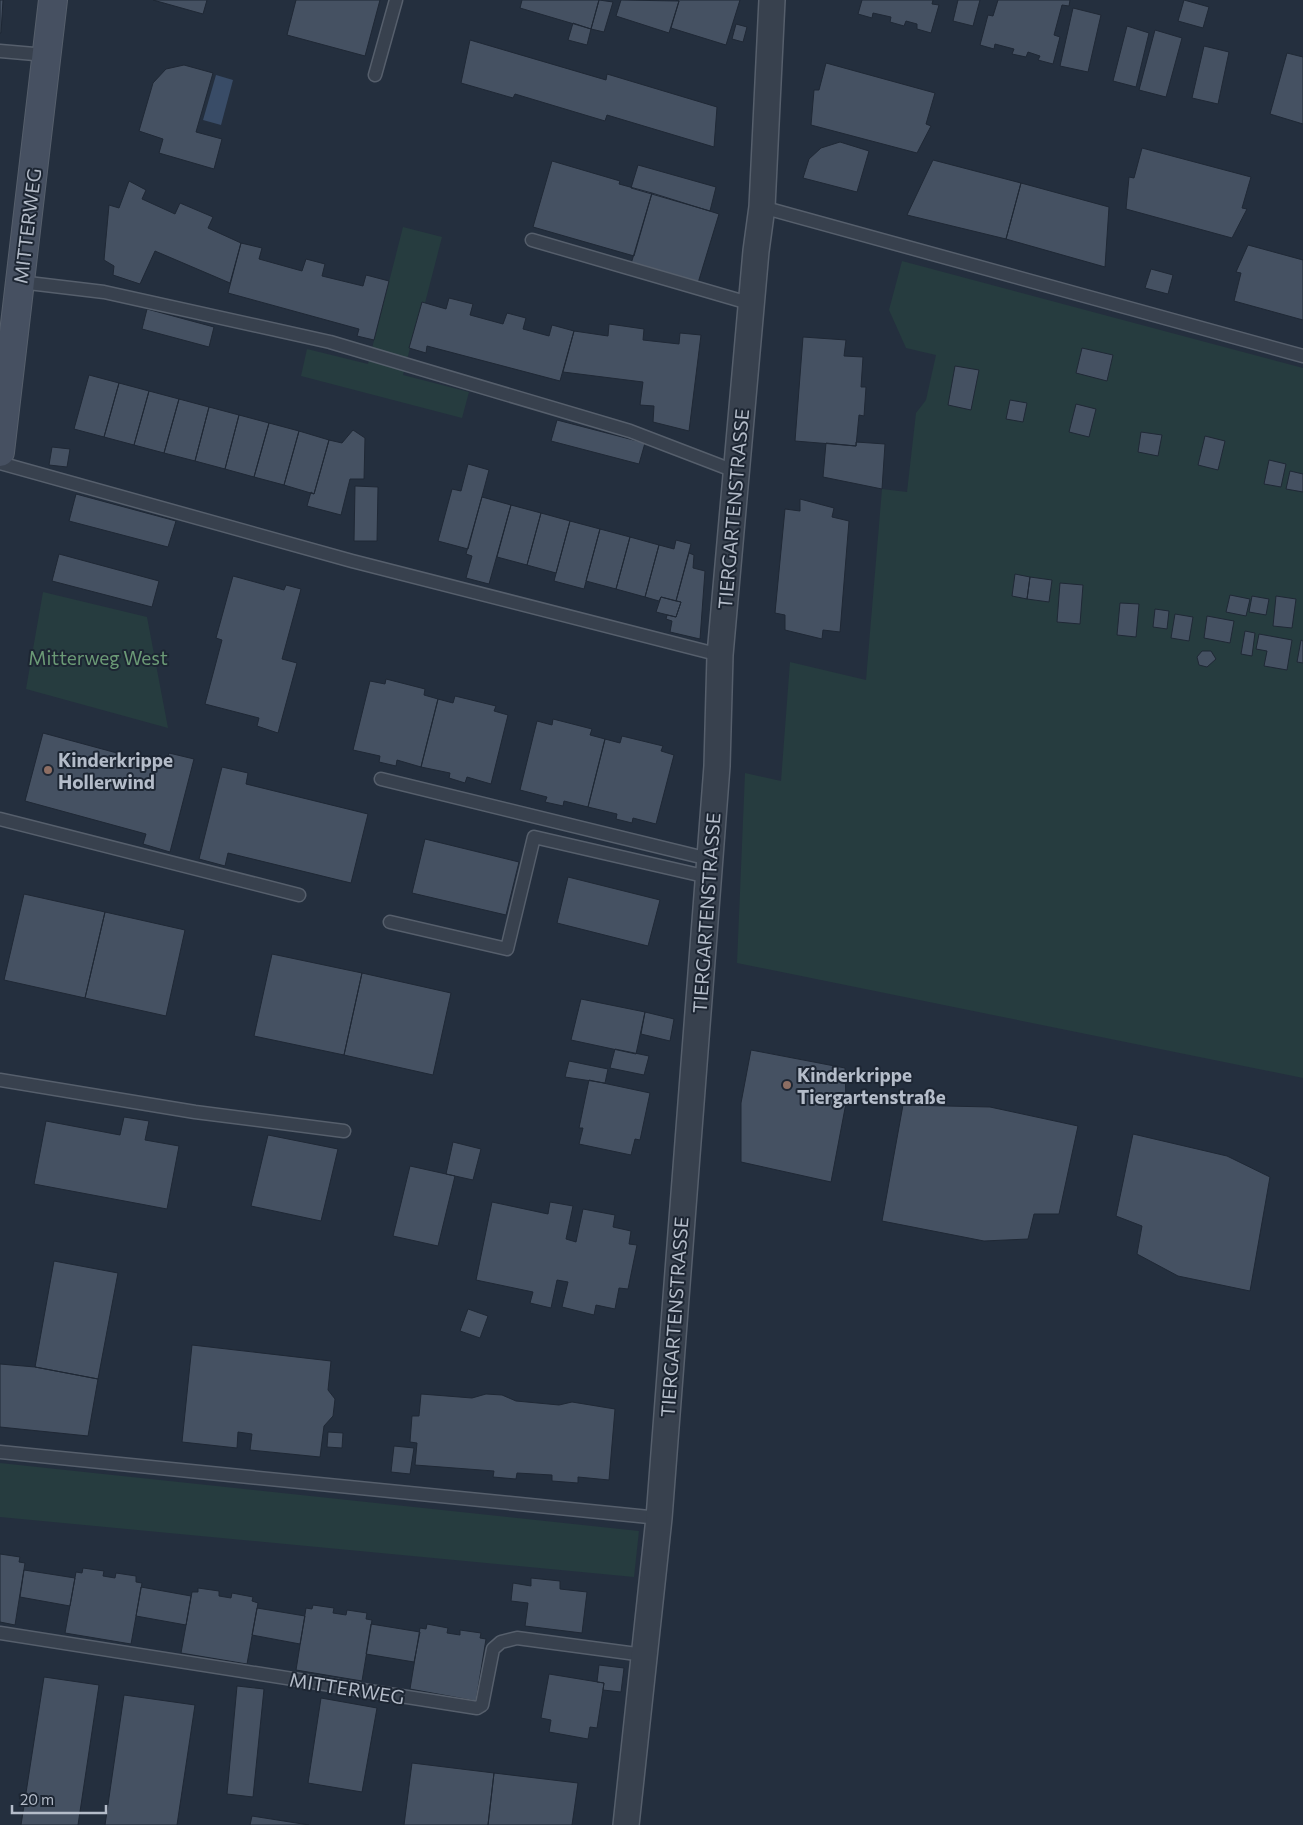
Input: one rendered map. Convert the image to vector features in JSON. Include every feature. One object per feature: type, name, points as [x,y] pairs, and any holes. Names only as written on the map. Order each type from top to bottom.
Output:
[{"type":"street","name":"MITTERWEG","points":[[0,452],[53,0]]},
{"type":"street","name":"TIERGARTENSTRASSE","points":[[626,1825],[659,1518],[717,766],[720,655],[762,207],[772,0]]},
{"type":"lane","points":[[375,75],[396,0]]},
{"type":"lane","points":[[0,51],[46,55]]},
{"type":"lane","points":[[762,207],[1303,356]]},
{"type":"lane","points":[[532,240],[752,304]]},
{"type":"lane","points":[[20,282],[104,292],[330,342],[577,414],[630,431],[737,472]]},
{"type":"lane","points":[[0,464],[352,561],[720,655]]},
{"type":"lane","points":[[381,778],[708,868]]},
{"type":"lane","points":[[0,819],[299,895]]},
{"type":"lane","points":[[390,922],[507,949],[534,837],[708,868]]},
{"type":"lane","points":[[0,1080],[195,1112],[344,1130]]},
{"type":"lane","points":[[0,1452],[659,1518]]},
{"type":"lane","name":"MITTERWEG","points":[[0,1632],[478,1708],[482,1705],[493,1649],[506,1639],[517,1638],[644,1655]]},
{"type":"green space","points":[[403,227],[442,237],[425,303],[422,302],[403,375],[469,392],[462,418],[301,376],[307,349],[368,364]]},
{"type":"green space","points":[[902,261],[1303,368],[1303,1078],[737,963],[745,773],[781,781],[790,662],[866,680],[882,489],[907,492],[916,413],[926,400],[936,355],[906,348],[889,310]]},
{"type":"green space","name":"Mitterweg West","points":[[43,592],[147,617],[168,728],[26,689]]},
{"type":"green space","points":[[0,1463],[639,1531],[634,1577],[0,1517]]},
{"type":"water","points":[[216,75],[233,80],[221,125],[203,120]]},
{"type":"building","points":[[0,0],[3,0],[1,33],[0,33]]},
{"type":"building","points":[[153,0],[207,0],[203,14]]},
{"type":"building","points":[[296,0],[380,0],[365,56],[287,35]]},
{"type":"building","points":[[522,0],[599,0],[591,29],[520,8]]},
{"type":"building","points":[[599,0],[613,2],[604,32],[591,29]]},
{"type":"building","points":[[621,0],[679,1],[669,33],[616,16]]},
{"type":"building","points":[[676,0],[740,0],[726,45],[671,28],[679,1]]},
{"type":"building","points":[[862,0],[933,0],[932,4],[939,5],[931,33],[917,29],[917,24],[906,21],[904,26],[890,22],[891,17],[873,13],[872,18],[858,14]]},
{"type":"building","points":[[958,0],[980,0],[973,26],[953,21]]},
{"type":"building","points":[[998,0],[1070,0],[1069,6],[1062,5],[1054,35],[1060,37],[1053,64],[1038,60],[1040,56],[1028,52],[1026,57],[1012,54],[1014,49],[995,44],[994,49],[980,45],[988,15],[993,16]]},
{"type":"building","points":[[1184,0],[1209,7],[1203,28],[1178,21]]},
{"type":"building","points":[[1073,8],[1101,15],[1088,72],[1060,66]]},
{"type":"building","points":[[573,23],[591,29],[587,45],[568,40]]},
{"type":"building","points":[[736,24],[747,27],[743,42],[732,39]]},
{"type":"building","points":[[1127,26],[1149,33],[1136,87],[1113,81]]},
{"type":"building","points":[[1155,30],[1182,38],[1166,97],[1139,90]]},
{"type":"building","points":[[470,40],[606,80],[607,74],[717,107],[714,147],[607,115],[605,121],[515,94],[513,98],[461,83]]},
{"type":"building","points":[[1204,46],[1229,52],[1218,104],[1192,98]]},
{"type":"building","points":[[1287,53],[1303,57],[1303,124],[1270,114]]},
{"type":"building","points":[[826,63],[935,93],[926,124],[931,126],[917,153],[811,125],[814,90],[819,90]]},
{"type":"building","points":[[184,65],[213,73],[196,132],[222,139],[214,169],[159,153],[163,139],[139,131],[153,83],[166,69]]},
{"type":"building","points":[[840,142],[869,151],[857,192],[803,178],[809,159],[821,148]]},
{"type":"building","points":[[1142,148],[1251,177],[1242,208],[1247,209],[1232,238],[1126,209],[1129,177],[1134,178]]},
{"type":"building","points":[[933,160],[1021,183],[1006,239],[907,215]]},
{"type":"building","points":[[552,161],[620,181],[619,184],[652,193],[634,256],[533,227]]},
{"type":"building","points":[[638,165],[716,187],[710,211],[631,188]]},
{"type":"building","points":[[129,181],[146,190],[142,199],[175,214],[180,203],[213,217],[208,228],[241,243],[230,283],[155,251],[140,284],[113,275],[114,266],[104,260],[109,205],[119,208]]},
{"type":"building","points":[[1021,183],[1109,207],[1105,267],[1006,239]]},
{"type":"building","points":[[652,193],[719,214],[698,283],[631,264]]},
{"type":"building","points":[[241,243],[262,248],[259,259],[302,271],[306,259],[325,264],[322,276],[363,286],[366,275],[389,281],[374,340],[357,336],[359,329],[228,293]]},
{"type":"building","points":[[1248,245],[1303,260],[1303,320],[1234,301],[1241,273],[1236,272]]},
{"type":"building","points":[[1151,269],[1173,275],[1168,294],[1145,288]]},
{"type":"building","points":[[449,298],[473,304],[470,315],[503,324],[507,313],[526,318],[523,329],[549,336],[552,325],[574,331],[560,381],[427,346],[426,353],[409,348],[422,302],[446,309]]},
{"type":"building","points":[[147,309],[214,327],[209,347],[142,329]]},
{"type":"building","points":[[609,324],[644,329],[643,340],[679,344],[680,333],[701,335],[689,431],[653,422],[654,406],[640,405],[643,382],[563,372],[574,331],[608,336]]},
{"type":"building","points":[[803,337],[846,340],[844,356],[863,357],[861,387],[866,387],[864,416],[859,415],[856,446],[795,441]]},
{"type":"building","points":[[1082,348],[1113,355],[1107,381],[1076,373]]},
{"type":"building","points":[[955,366],[979,370],[971,410],[948,405]]},
{"type":"building","points":[[89,375],[119,383],[104,437],[74,429]]},
{"type":"building","points":[[119,383],[149,391],[134,445],[104,437]]},
{"type":"building","points":[[149,391],[179,399],[164,453],[134,445]]},
{"type":"building","points":[[179,399],[209,407],[195,461],[164,453]]},
{"type":"building","points":[[1010,400],[1027,403],[1023,422],[1006,419]]},
{"type":"building","points":[[1076,404],[1096,409],[1089,437],[1069,432]]},
{"type":"building","points":[[209,407],[239,415],[225,469],[195,461]]},
{"type":"building","points":[[239,415],[269,423],[254,477],[225,469]]},
{"type":"building","points":[[557,420],[645,443],[639,464],[551,441]]},
{"type":"building","points":[[269,423],[299,431],[284,485],[254,477]]},
{"type":"building","points":[[353,430],[365,438],[364,479],[350,479],[341,515],[307,506],[311,492],[314,494],[329,440],[342,443]]},
{"type":"building","points":[[299,431],[329,440],[314,494],[284,485]]},
{"type":"building","points":[[1141,432],[1162,435],[1158,456],[1138,452]]},
{"type":"building","points":[[1205,436],[1225,441],[1218,470],[1198,465]]},
{"type":"building","points":[[856,442],[885,444],[882,489],[823,477],[826,443],[856,446]]},
{"type":"building","points":[[52,447],[70,449],[67,467],[49,465]]},
{"type":"building","points":[[1269,460],[1286,464],[1281,487],[1264,484]]},
{"type":"building","points":[[468,464],[489,470],[468,549],[438,541],[452,489],[461,491]]},
{"type":"building","points":[[1290,471],[1303,474],[1303,492],[1286,489]]},
{"type":"building","points":[[355,486],[378,487],[377,541],[354,541]]},
{"type":"building","points":[[76,494],[176,521],[168,547],[69,521]]},
{"type":"building","points":[[482,497],[511,505],[489,584],[466,578],[472,556],[466,554]]},
{"type":"building","points":[[800,499],[834,508],[832,517],[849,521],[840,632],[823,630],[822,639],[785,630],[785,615],[775,613],[785,509],[800,511]]},
{"type":"building","points":[[511,505],[541,513],[527,565],[497,557]]},
{"type":"building","points":[[541,513],[570,521],[556,573],[527,565]]},
{"type":"building","points":[[570,521],[600,529],[584,589],[554,581]]},
{"type":"building","points":[[600,529],[630,537],[616,589],[586,581]]},
{"type":"building","points":[[630,537],[659,545],[645,597],[616,589]]},
{"type":"building","points":[[676,540],[691,544],[676,601],[661,597],[659,601],[645,597],[659,545],[674,549]]},
{"type":"building","points":[[689,553],[694,555],[693,568],[705,571],[700,639],[670,632],[672,621],[666,619],[667,615],[676,617],[681,602],[676,601]]},
{"type":"building","points":[[59,554],[159,581],[152,607],[52,581]]},
{"type":"building","points":[[1015,574],[1030,577],[1027,599],[1012,596]]},
{"type":"building","points":[[233,576],[284,590],[286,585],[301,589],[282,659],[297,663],[278,733],[257,726],[259,718],[205,704],[222,640],[216,638]]},
{"type":"building","points":[[1030,577],[1052,580],[1049,602],[1027,599]]},
{"type":"building","points":[[1060,583],[1083,585],[1080,624],[1057,622]]},
{"type":"building","points":[[1230,595],[1250,599],[1246,616],[1226,612]]},
{"type":"building","points":[[1252,596],[1269,599],[1266,615],[1249,612]]},
{"type":"building","points":[[1276,596],[1296,599],[1292,628],[1273,626]]},
{"type":"building","points":[[661,597],[681,602],[676,617],[656,612]]},
{"type":"building","points":[[1120,603],[1139,604],[1136,637],[1117,635]]},
{"type":"building","points":[[1155,609],[1169,611],[1167,629],[1153,627]]},
{"type":"building","points":[[1175,614],[1193,617],[1189,641],[1171,638]]},
{"type":"building","points":[[1207,616],[1234,621],[1230,643],[1204,638]]},
{"type":"building","points":[[1245,631],[1255,633],[1252,656],[1241,654]]},
{"type":"building","points":[[1259,634],[1292,640],[1287,670],[1264,666],[1267,651],[1256,649]]},
{"type":"building","points":[[1301,640],[1303,641],[1303,663],[1297,662]]},
{"type":"building","points":[[1202,651],[1211,651],[1216,659],[1207,667],[1199,665],[1197,657]]},
{"type":"building","points":[[386,679],[425,689],[424,695],[438,699],[421,767],[397,760],[396,766],[379,762],[380,756],[353,750],[370,681],[385,684]]},
{"type":"building","points":[[455,696],[496,706],[494,711],[508,715],[491,784],[467,777],[465,783],[449,778],[450,773],[421,767],[438,699],[453,703]]},
{"type":"building","points":[[553,719],[592,729],[590,735],[605,739],[588,807],[564,801],[563,806],[545,802],[547,797],[520,790],[537,721],[552,725]]},
{"type":"building","points":[[43,733],[165,766],[169,753],[194,759],[170,852],[143,844],[146,834],[25,801]]},
{"type":"building","points":[[622,736],[663,746],[661,751],[674,755],[656,824],[633,818],[632,823],[616,819],[617,814],[588,807],[605,739],[620,743]]},
{"type":"building","points":[[222,767],[248,773],[246,784],[368,814],[351,883],[228,853],[225,866],[199,859]]},
{"type":"building","points":[[425,839],[519,862],[506,915],[412,893]]},
{"type":"building","points":[[568,877],[660,900],[648,946],[557,923]]},
{"type":"building","points":[[24,894],[105,912],[85,998],[4,980]]},
{"type":"building","points":[[105,912],[185,930],[166,1016],[85,998]]},
{"type":"building","points":[[272,954],[362,973],[344,1055],[254,1036]]},
{"type":"building","points":[[362,973],[451,993],[433,1075],[344,1055]]},
{"type":"building","points":[[581,999],[645,1012],[636,1054],[571,1040]]},
{"type":"building","points":[[645,1012],[674,1019],[670,1041],[641,1034]]},
{"type":"building","points":[[615,1049],[649,1056],[644,1075],[610,1068]]},
{"type":"building","points":[[751,1050],[845,1068],[846,1103],[831,1182],[741,1162],[741,1103]]},
{"type":"building","points":[[569,1061],[608,1069],[605,1083],[565,1077]]},
{"type":"building","points":[[589,1080],[650,1093],[640,1140],[635,1139],[631,1155],[579,1144],[583,1128],[579,1128]]},
{"type":"building","points":[[903,1105],[990,1107],[1078,1126],[1059,1214],[1034,1214],[1028,1239],[984,1241],[882,1221]]},
{"type":"building","points":[[124,1117],[149,1121],[145,1140],[179,1146],[167,1209],[34,1184],[46,1121],[120,1135]]},
{"type":"building","points":[[1133,1134],[1227,1156],[1270,1177],[1250,1291],[1178,1276],[1137,1254],[1142,1226],[1116,1216]]},
{"type":"building","points":[[268,1135],[338,1149],[321,1221],[251,1206]]},
{"type":"building","points":[[453,1142],[481,1149],[473,1180],[446,1174]]},
{"type":"building","points":[[410,1166],[455,1176],[438,1246],[393,1236]]},
{"type":"building","points":[[492,1202],[548,1214],[550,1202],[573,1206],[566,1239],[576,1242],[583,1209],[615,1215],[613,1227],[631,1231],[629,1244],[637,1245],[628,1289],[619,1288],[615,1309],[596,1305],[594,1315],[562,1307],[568,1282],[557,1280],[551,1308],[530,1303],[533,1292],[476,1280]]},
{"type":"building","points":[[54,1261],[118,1273],[98,1379],[35,1367]]},
{"type":"building","points":[[468,1309],[488,1316],[480,1338],[460,1331]]},
{"type":"building","points":[[192,1345],[331,1361],[328,1390],[335,1399],[333,1416],[324,1426],[320,1457],[250,1450],[252,1434],[238,1432],[237,1448],[182,1442]]},
{"type":"building","points":[[0,1364],[35,1367],[98,1379],[88,1436],[0,1427]]},
{"type":"building","points":[[421,1394],[472,1398],[486,1394],[502,1395],[516,1401],[559,1405],[572,1402],[615,1409],[609,1480],[578,1477],[578,1483],[552,1481],[552,1475],[517,1473],[516,1479],[493,1477],[494,1471],[415,1465],[417,1443],[410,1442],[412,1416],[419,1416]]},
{"type":"building","points":[[328,1432],[343,1433],[342,1448],[327,1447]]},
{"type":"building","points":[[394,1446],[414,1448],[410,1474],[391,1472]]},
{"type":"building","points":[[0,1554],[20,1557],[19,1562],[25,1563],[15,1625],[0,1622]]},
{"type":"building","points":[[83,1568],[104,1571],[103,1576],[115,1578],[116,1573],[136,1576],[136,1582],[142,1583],[131,1644],[65,1633],[76,1572],[82,1573]]},
{"type":"building","points":[[24,1570],[75,1578],[70,1606],[20,1597]]},
{"type":"building","points":[[531,1578],[560,1581],[560,1589],[587,1592],[582,1633],[525,1626],[528,1603],[511,1601],[513,1583],[531,1586]]},
{"type":"building","points":[[141,1587],[191,1596],[186,1625],[136,1616]]},
{"type":"building","points":[[198,1588],[219,1591],[219,1596],[231,1598],[232,1593],[253,1597],[252,1601],[258,1603],[247,1664],[181,1653],[192,1592],[198,1592]]},
{"type":"building","points":[[313,1605],[334,1608],[333,1613],[346,1615],[347,1610],[367,1613],[366,1619],[372,1620],[362,1681],[296,1670],[306,1608],[312,1609]]},
{"type":"building","points":[[257,1608],[305,1616],[300,1644],[252,1635]]},
{"type":"building","points":[[371,1624],[420,1632],[414,1662],[366,1654]]},
{"type":"building","points":[[427,1624],[448,1628],[447,1633],[460,1635],[460,1630],[481,1633],[480,1638],[486,1639],[476,1701],[410,1689],[420,1628],[426,1629]]},
{"type":"building","points":[[599,1665],[624,1668],[621,1692],[603,1690],[604,1683],[597,1682]]},
{"type":"building","points":[[549,1674],[604,1683],[597,1728],[590,1727],[588,1739],[549,1732],[551,1720],[541,1718]]},
{"type":"building","points":[[44,1677],[99,1685],[78,1825],[21,1825]]},
{"type":"building","points":[[237,1686],[264,1689],[253,1797],[227,1794]]},
{"type":"building","points":[[124,1695],[195,1705],[177,1825],[105,1825]]},
{"type":"building","points":[[321,1698],[377,1708],[362,1792],[308,1783]]},
{"type":"building","points":[[412,1763],[494,1773],[488,1825],[404,1825]]},
{"type":"building","points":[[494,1773],[578,1783],[572,1825],[488,1825]]},
{"type":"building","points":[[252,1816],[309,1825],[250,1825]]},
{"type":"place","name":"Kinderkrippe Hollerwind","points":[[48,770]]},
{"type":"place","name":"Kinderkrippe Tiergartenstraße","points":[[787,1085]]}]
